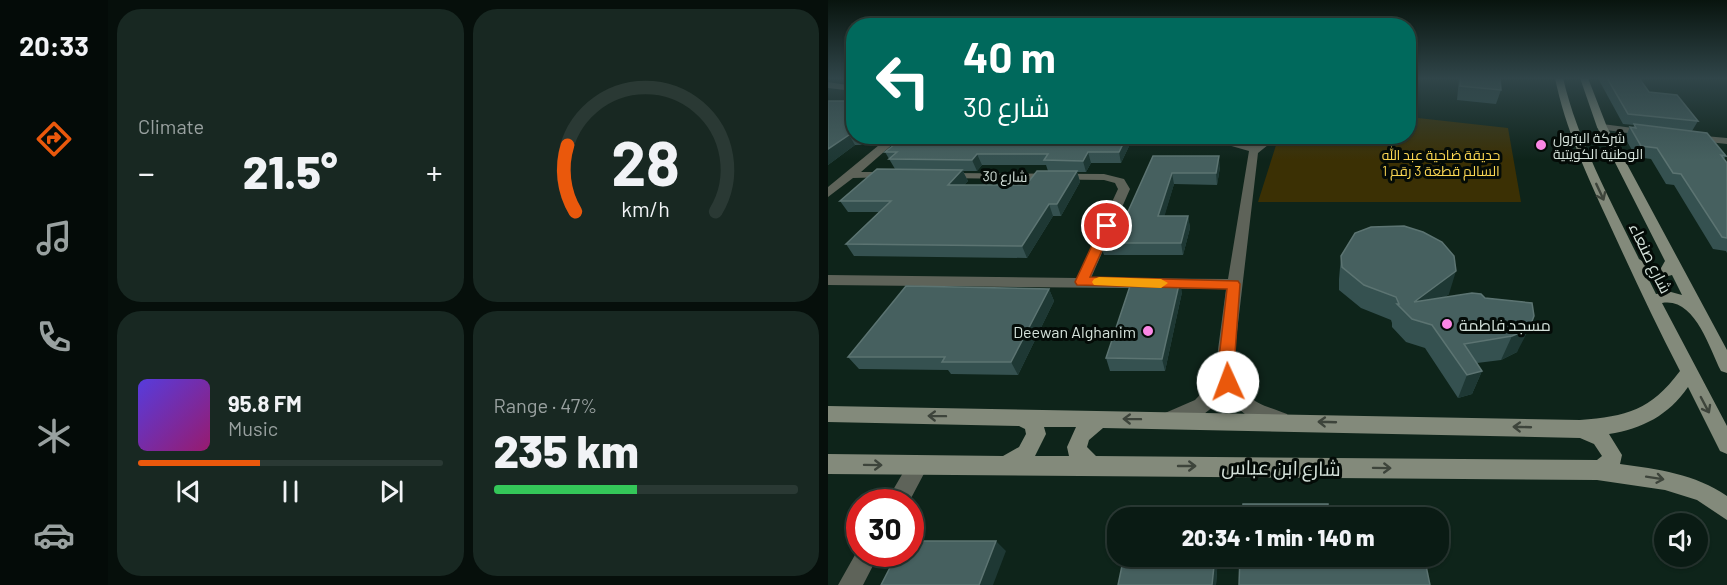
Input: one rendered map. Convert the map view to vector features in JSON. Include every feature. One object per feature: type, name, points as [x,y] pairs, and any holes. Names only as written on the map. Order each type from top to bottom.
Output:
[{"type":"main road","name":"شارع صنعاء","points":[[1566,105],[1591,172],[1653,305],[1727,445]]},
{"type":"main road","name":"شارع صنعاء","points":[[1594,105],[1602,127],[1727,366]]},
{"type":"main road","points":[[1632,260],[1640,268],[1653,273],[1665,273],[1671,269],[1671,262]]},
{"type":"main road","points":[[1653,305],[1655,300],[1670,297],[1680,300],[1697,311]]},
{"type":"main road","points":[[828,414],[1286,421],[1580,429],[1622,425],[1655,412],[1675,393],[1688,373]]},
{"type":"main road","points":[[1003,465],[1026,454],[1033,444],[1036,434],[1035,425],[1029,420],[1019,418]]},
{"type":"main road","points":[[1092,465],[1082,460],[1077,452],[1077,442],[1083,431],[1092,423],[1103,418]]},
{"type":"main road","points":[[1580,429],[1601,438],[1612,455],[1611,463],[1606,468],[1598,470]]},
{"type":"main road","name":"شارع ابن عباس","points":[[828,464],[1598,470],[1665,480],[1703,492],[1727,509]]},
{"type":"street","points":[[1602,127],[1659,134]]},
{"type":"street","points":[[1681,136],[1727,141]]},
{"type":"street","points":[[1715,140],[1727,154]]},
{"type":"street","points":[[828,193],[887,144]]},
{"type":"street","points":[[1236,144],[1255,150]]},
{"type":"street","points":[[1168,420],[1187,415],[1209,400],[1223,381],[1253,153],[1263,144]]},
{"type":"street","points":[[850,175],[896,175]]},
{"type":"street","name":"شارع 30","points":[[931,176],[1104,177],[1120,182],[1124,189],[1082,282]]},
{"type":"street","points":[[828,280],[1234,284]]},
{"type":"street","points":[[1226,367],[1228,382],[1236,396],[1249,408],[1266,417],[1286,421]]},
{"type":"street","points":[[905,489],[918,466]]},
{"type":"street","points":[[850,585],[860,567]]},
{"type":"green space","name":"حديقة ضاحية عبد الله السالم قطعة 3 رقم 1","points":[[1416,118],[1508,128],[1521,202],[1258,202],[1276,144],[1416,144]]},
{"type":"building","points":[[828,105],[846,105],[846,137],[828,149]]},
{"type":"building","points":[[1623,105],[1685,105],[1698,121],[1628,114]]},
{"type":"building","points":[[1634,124],[1707,133],[1726,156],[1721,155],[1727,163],[1727,238],[1722,237],[1681,174],[1673,173],[1657,148],[1641,146],[1630,127],[1636,128]]},
{"type":"building","points":[[895,144],[1123,144],[1119,152],[1088,152],[1083,161],[1044,160],[1048,154],[977,154],[972,160],[889,159],[897,152],[885,152]]},
{"type":"building","points":[[1153,156],[1219,156],[1216,173],[1172,173],[1158,216],[1188,216],[1181,243],[1100,243],[1112,216],[1126,216]]},
{"type":"building","points":[[877,169],[962,170],[948,185],[1026,185],[1037,171],[1077,171],[1057,204],[1049,204],[1022,246],[846,244],[891,201],[840,201]]},
{"type":"building","points":[[1404,226],[1423,232],[1442,242],[1454,256],[1456,271],[1414,302],[1472,293],[1481,294],[1485,298],[1532,303],[1534,316],[1529,329],[1512,336],[1464,344],[1482,371],[1467,375],[1432,325],[1412,319],[1397,304],[1399,304],[1396,297],[1364,285],[1342,267],[1341,256],[1355,233],[1371,227]]},
{"type":"building","name":"Deewan Alghanim","points":[[1132,280],[1180,280],[1162,359],[1106,358]]},
{"type":"building","points":[[906,286],[1049,289],[1011,362],[942,362],[945,357],[848,357]]},
{"type":"building","points":[[1243,504],[1328,504],[1328,507],[1243,507]]},
{"type":"building","points":[[924,541],[996,541],[979,585],[881,585],[890,567],[924,567]]},
{"type":"building","points":[[1122,567],[1214,567],[1212,585],[1118,585]]},
{"type":"building","points":[[1240,567],[1426,567],[1430,585],[1239,585]]},
{"type":"slow traffic","points":[[1099,282],[1161,283]]},
{"type":"place","name":"شركة البترول الوطنية الكويتية","points":[[1541,145]]},
{"type":"place","name":"مسجد فاطمة","points":[[1447,324]]},
{"type":"place","name":"Deewan Alghanim","points":[[1148,331]]},
{"type":"route","points":[[1107,226],[1082,282],[1234,284],[1226,367],[1228,382]]}]
